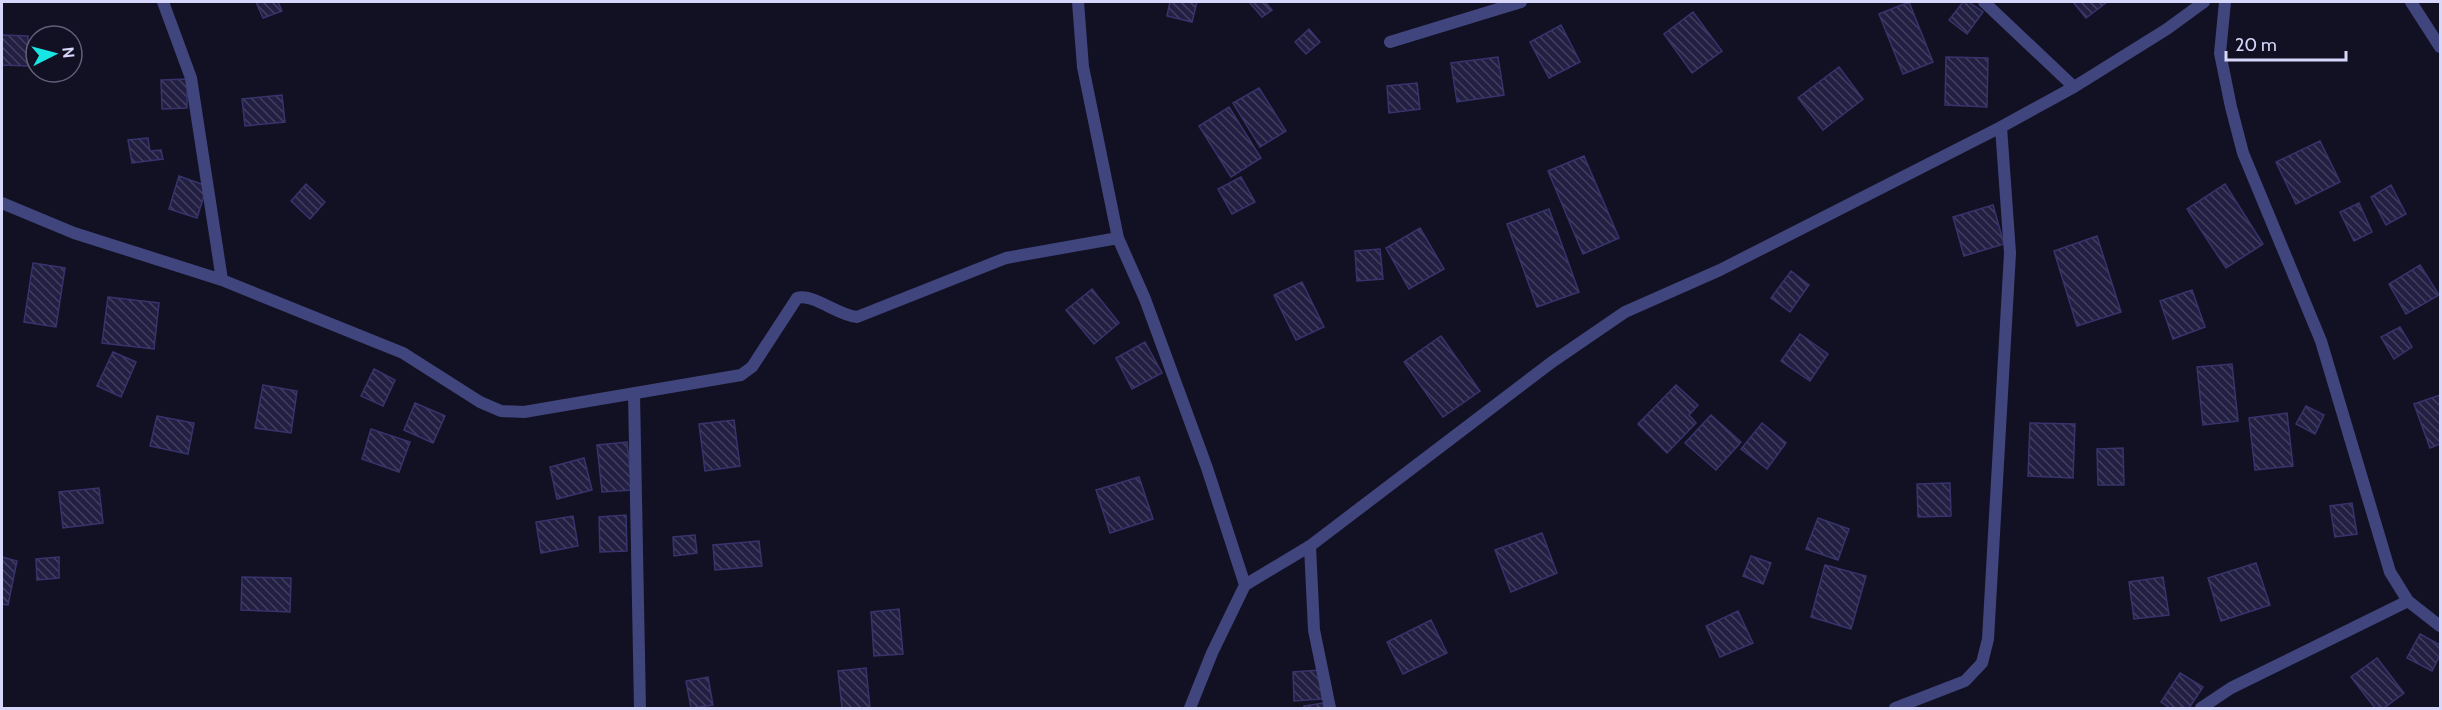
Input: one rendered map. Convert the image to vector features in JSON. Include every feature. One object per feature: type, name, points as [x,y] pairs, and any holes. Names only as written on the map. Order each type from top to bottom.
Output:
[{"type":"street","points":[[163,2],[191,78],[222,280]]},
{"type":"street","points":[[1078,2],[1083,67],[1118,238],[1145,299],[1207,468],[1245,585]]},
{"type":"street","points":[[1390,42],[1521,2]]},
{"type":"street","points":[[1984,2],[2074,87]]},
{"type":"street","points":[[1190,708],[1212,653],[1245,585],[1310,546],[1552,362],[1625,312],[1720,270],[2001,127],[2074,87],[2167,29],[2204,2]]},
{"type":"street","points":[[2225,2],[2220,52],[2230,107],[2243,153],[2322,341],[2390,572],[2408,602],[2440,626]]},
{"type":"street","points":[[2411,2],[2440,47]]},
{"type":"street","points":[[1894,708],[1965,681],[1982,663],[1988,639],[2010,253],[2001,127]]},
{"type":"street","points":[[2,203],[74,233],[222,280],[403,353],[462,392],[501,411],[524,412],[741,375],[752,367],[797,298],[811,297],[846,316],[857,317],[1006,258],[1118,238]]},
{"type":"street","points":[[634,393],[640,708]]},
{"type":"street","points":[[1310,546],[1314,630],[1330,708]]},
{"type":"street","points":[[2201,708],[2231,688],[2408,602]]},
{"type":"building","points":[[256,2],[278,2],[282,11],[263,18]]},
{"type":"building","points":[[1170,2],[1197,2],[1192,22],[1167,16]]},
{"type":"building","points":[[1249,2],[1265,2],[1272,10],[1262,17]]},
{"type":"building","points":[[1909,2],[1933,62],[1903,74],[1879,14]]},
{"type":"building","points":[[1963,2],[1969,2],[1983,12],[1967,34],[1949,20]]},
{"type":"building","points":[[2073,2],[2107,2],[2086,18]]},
{"type":"building","points":[[1693,12],[1722,51],[1692,73],[1664,34]]},
{"type":"building","points":[[1561,25],[1580,62],[1549,78],[1530,42]]},
{"type":"building","points":[[1309,29],[1320,42],[1306,54],[1295,42]]},
{"type":"building","points":[[2,35],[24,36],[24,66],[2,65]]},
{"type":"building","points":[[1498,57],[1504,95],[1457,102],[1451,63]]},
{"type":"building","points":[[1946,57],[1988,58],[1987,107],[1945,105]]},
{"type":"building","points":[[1839,67],[1863,99],[1823,130],[1798,98]]},
{"type":"building","points":[[187,79],[187,108],[162,109],[161,80]]},
{"type":"building","points":[[1417,83],[1420,109],[1389,113],[1387,86]]},
{"type":"building","points":[[1259,88],[1286,131],[1260,147],[1233,103]]},
{"type":"building","points":[[282,95],[285,122],[245,126],[242,99]]},
{"type":"building","points":[[1229,107],[1261,158],[1231,177],[1199,126]]},
{"type":"building","points":[[148,138],[150,151],[161,150],[163,159],[132,163],[128,140]]},
{"type":"building","points":[[2320,141],[2340,182],[2296,204],[2276,162]]},
{"type":"building","points":[[1584,156],[1619,238],[1583,254],[1548,171]]},
{"type":"building","points":[[179,176],[207,186],[197,218],[169,209]]},
{"type":"building","points":[[1241,177],[1255,202],[1232,214],[1218,189]]},
{"type":"building","points":[[306,184],[325,202],[310,219],[291,201]]},
{"type":"building","points":[[2225,184],[2263,244],[2226,268],[2187,209]]},
{"type":"building","points":[[2391,185],[2406,214],[2386,225],[2371,197]]},
{"type":"building","points":[[2359,203],[2372,232],[2354,241],[2340,212]]},
{"type":"building","points":[[1993,205],[2004,244],[1964,256],[1953,217]]},
{"type":"building","points":[[1549,209],[1579,292],[1537,307],[1507,224]]},
{"type":"building","points":[[1420,228],[1444,269],[1409,289],[1386,248]]},
{"type":"building","points":[[2097,236],[2121,312],[2077,326],[2054,251]]},
{"type":"building","points":[[1380,249],[1383,279],[1357,281],[1355,251]]},
{"type":"building","points":[[33,263],[65,268],[56,327],[24,322]]},
{"type":"building","points":[[2420,265],[2439,295],[2406,314],[2389,284]]},
{"type":"building","points":[[1791,271],[1809,285],[1790,312],[1771,298]]},
{"type":"building","points":[[1302,282],[1324,327],[1296,340],[1274,295]]},
{"type":"building","points":[[1092,289],[1119,323],[1094,344],[1066,310]]},
{"type":"building","points":[[2192,290],[2205,327],[2173,339],[2160,301]]},
{"type":"building","points":[[108,297],[159,303],[154,349],[102,343]]},
{"type":"building","points":[[2400,327],[2412,347],[2394,359],[2381,337]]},
{"type":"building","points":[[1800,334],[1828,354],[1810,381],[1781,361]]},
{"type":"building","points":[[1441,336],[1480,391],[1443,417],[1404,362]]},
{"type":"building","points":[[1145,342],[1162,373],[1132,389],[1116,358]]},
{"type":"building","points":[[113,352],[136,362],[121,397],[97,386]]},
{"type":"building","points":[[2232,364],[2238,421],[2203,425],[2197,367]]},
{"type":"building","points":[[374,369],[395,380],[383,406],[361,396]]},
{"type":"building","points":[[263,385],[297,391],[291,433],[255,428]]},
{"type":"building","points":[[1676,385],[1698,405],[1689,415],[1696,423],[1667,453],[1638,424]]},
{"type":"building","points":[[2440,395],[2440,444],[2430,448],[2414,404]]},
{"type":"building","points":[[415,403],[445,416],[433,443],[404,430]]},
{"type":"building","points":[[2306,406],[2324,415],[2315,434],[2296,424]]},
{"type":"building","points":[[2287,413],[2293,466],[2255,470],[2249,418]]},
{"type":"building","points":[[1711,415],[1741,442],[1716,470],[1685,443]]},
{"type":"building","points":[[157,416],[194,423],[188,454],[150,446]]},
{"type":"building","points":[[734,420],[740,466],[705,471],[699,424]]},
{"type":"building","points":[[1762,423],[1786,443],[1767,469],[1741,449]]},
{"type":"building","points":[[2030,423],[2075,424],[2073,478],[2028,476]]},
{"type":"building","points":[[371,429],[410,442],[399,472],[362,459]]},
{"type":"building","points":[[627,442],[632,490],[602,492],[597,445]]},
{"type":"building","points":[[2123,448],[2124,485],[2098,485],[2097,449]]},
{"type":"building","points":[[584,458],[592,490],[557,499],[550,467]]},
{"type":"building","points":[[1139,477],[1153,519],[1110,533],[1096,490]]},
{"type":"building","points":[[1950,483],[1951,516],[1918,517],[1917,484]]},
{"type":"building","points":[[99,488],[103,523],[63,528],[59,492]]},
{"type":"building","points":[[2352,503],[2357,534],[2335,537],[2330,506]]},
{"type":"building","points":[[626,515],[627,551],[600,552],[599,517]]},
{"type":"building","points":[[573,516],[578,546],[541,553],[536,522]]},
{"type":"building","points":[[1818,518],[1849,529],[1838,560],[1806,549]]},
{"type":"building","points":[[1542,533],[1557,573],[1511,592],[1495,550]]},
{"type":"building","points":[[695,535],[697,553],[674,556],[673,537]]},
{"type":"building","points":[[759,541],[762,566],[715,570],[713,545]]},
{"type":"building","points":[[1751,556],[1771,563],[1763,584],[1743,576]]},
{"type":"building","points":[[2,557],[17,561],[8,605],[2,604]]},
{"type":"building","points":[[59,557],[59,578],[37,580],[36,559]]},
{"type":"building","points":[[2256,563],[2270,605],[2221,621],[2208,578]]},
{"type":"building","points":[[1825,565],[1866,576],[1851,629],[1811,617]]},
{"type":"building","points":[[242,577],[291,578],[290,612],[241,610]]},
{"type":"building","points":[[2163,577],[2169,615],[2134,619],[2129,582]]},
{"type":"building","points":[[899,609],[903,654],[874,656],[871,612]]},
{"type":"building","points":[[1738,611],[1753,643],[1720,657],[1706,626]]},
{"type":"building","points":[[1431,620],[1447,653],[1403,674],[1387,642]]},
{"type":"building","points":[[2420,634],[2440,645],[2440,655],[2432,671],[2407,658]]},
{"type":"building","points":[[2377,658],[2404,693],[2384,708],[2375,708],[2351,677]]},
{"type":"building","points":[[866,668],[870,708],[842,708],[838,671]]},
{"type":"building","points":[[1320,670],[1322,699],[1294,701],[1293,672]]},
{"type":"building","points":[[2180,673],[2203,687],[2189,708],[2170,708],[2161,702]]},
{"type":"building","points":[[708,677],[713,705],[691,708],[686,681]]},
{"type":"building","points":[[1323,703],[1324,708],[1305,708],[1304,706]]}]
